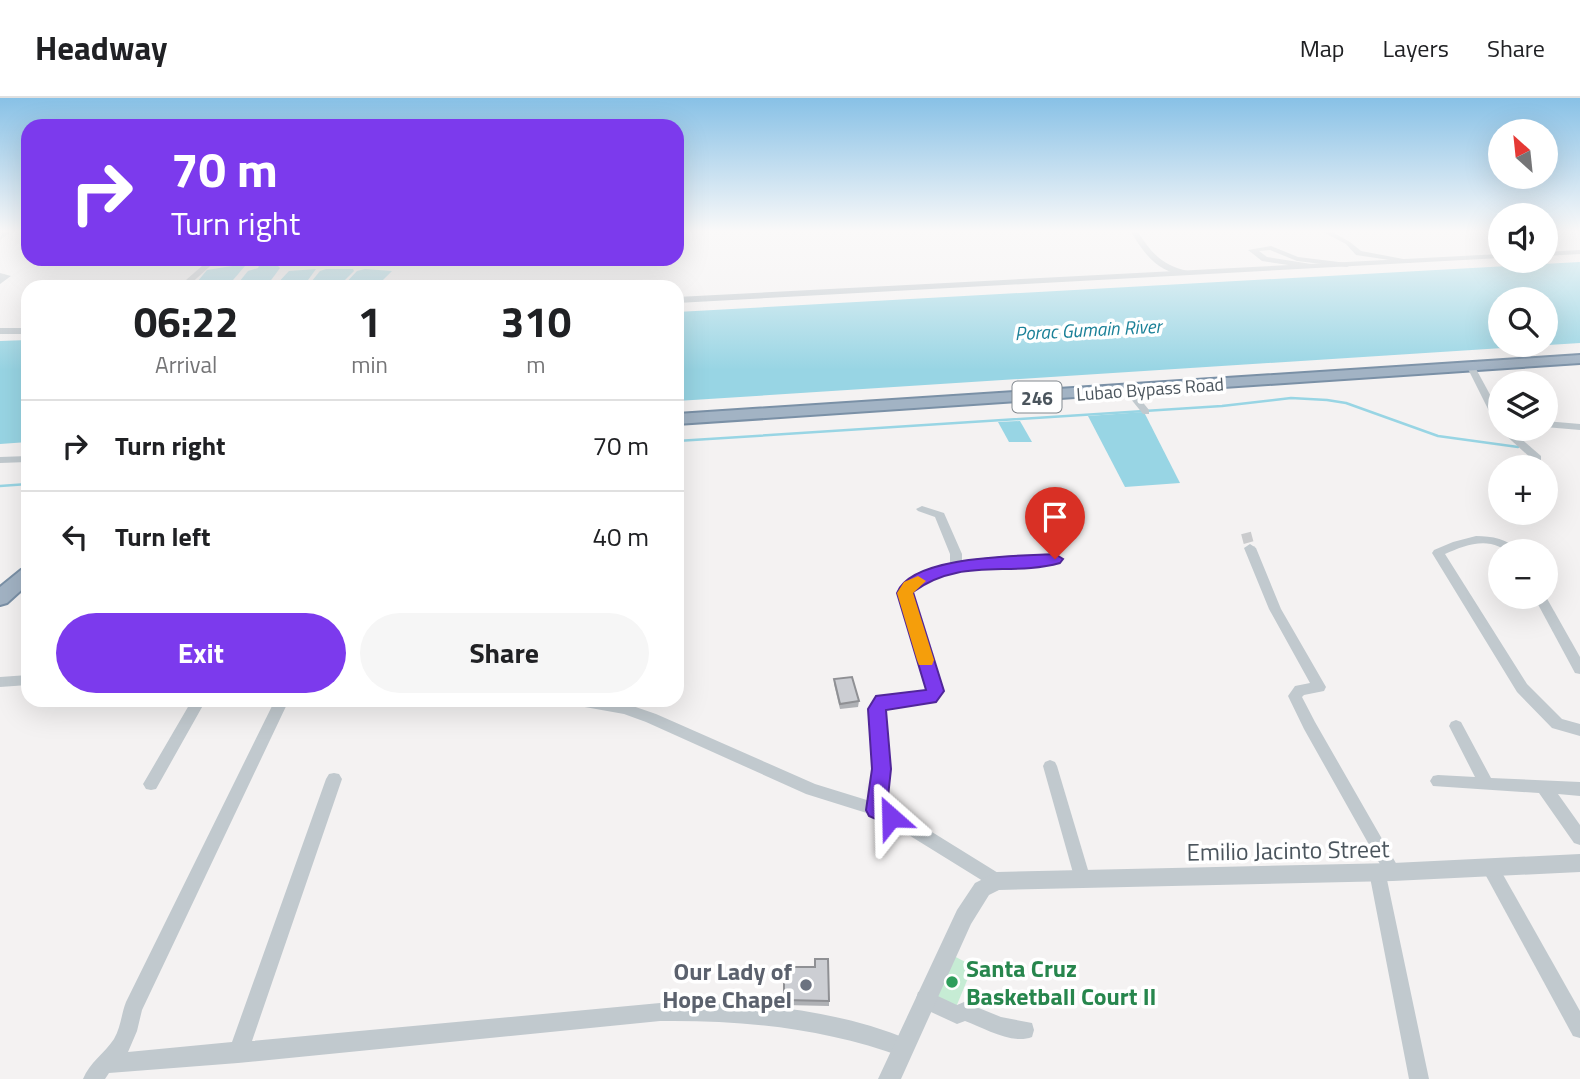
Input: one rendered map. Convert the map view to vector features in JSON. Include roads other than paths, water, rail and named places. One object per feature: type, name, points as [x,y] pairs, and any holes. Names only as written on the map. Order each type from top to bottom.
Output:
[{"type":"highway","name":"Lubao Bypass Road","points":[[684,419],[1580,359]]},
{"type":"highway","points":[[0,598],[21,580]]},
{"type":"street","points":[[684,300],[1117,278]]},
{"type":"street","points":[[0,331],[21,331]]},
{"type":"street","points":[[1471,367],[1488,400]]},
{"type":"street","points":[[1129,391],[1144,410]]},
{"type":"street","points":[[1558,425],[1580,427]]},
{"type":"street","points":[[1517,441],[1533,455]]},
{"type":"street","points":[[0,460],[21,459]]},
{"type":"street","points":[[922,509],[940,515],[956,554],[956,565]]},
{"type":"street","points":[[1488,541],[1469,540],[1438,553],[1522,688],[1558,724],[1580,730]]},
{"type":"street","points":[[1251,548],[1275,609],[1319,687],[1300,690],[1295,696],[1385,872],[1419,1079]]},
{"type":"street","points":[[877,810],[881,769],[876,712],[878,704],[883,701],[930,697],[935,691],[906,589],[956,565],[1055,559]]},
{"type":"street","points":[[1546,609],[1580,669]]},
{"type":"street","points":[[0,682],[21,680]]},
{"type":"street","points":[[151,784],[195,707]]},
{"type":"street","points":[[99,1071],[111,1060],[134,1016],[133,1009],[279,707]]},
{"type":"street","points":[[613,707],[651,718],[811,789],[877,810],[905,824],[997,881]]},
{"type":"street","points":[[1456,726],[1487,784]]},
{"type":"street","points":[[1050,766],[1083,880]]},
{"type":"street","points":[[238,1053],[334,779]]},
{"type":"street","points":[[1438,781],[1580,789]]},
{"type":"street","points":[[1545,789],[1580,838]]},
{"type":"street","name":"Emilio Jacinto Street","points":[[997,881],[1492,869],[1580,863]]},
{"type":"street","points":[[1492,869],[1580,1029]]},
{"type":"street","points":[[889,1079],[964,917],[982,889],[997,881]]},
{"type":"street","points":[[925,999],[957,1015],[964,1011],[1001,1026],[1025,1030]]},
{"type":"street","points":[[99,1071],[238,1053],[577,1018],[699,1011],[829,1023],[903,1046]]},
{"type":"water","points":[[201,278],[235,278],[233,280],[199,280]]},
{"type":"water","points":[[242,278],[273,278],[271,280],[241,280]]},
{"type":"water","points":[[283,278],[310,278],[308,280],[281,280]]},
{"type":"water","points":[[314,278],[347,278],[345,280],[313,280]]},
{"type":"water","points":[[351,278],[385,278],[383,280],[349,280]]},
{"type":"water","name":"Porac Gumain River","points":[[1295,278],[1580,278],[1580,343],[1558,344],[1558,287],[1488,287],[1488,349],[684,401],[684,312]]},
{"type":"water","points":[[21,340],[21,442],[0,444],[0,341]]},
{"type":"water","points":[[1144,412],[1180,483],[1125,487],[1088,416]]},
{"type":"water","points":[[1020,421],[1032,442],[1009,442],[998,422]]},
{"type":"waterway","points":[[684,441],[1222,406],[1291,398],[1346,403],[1438,436],[1518,447]]},
{"type":"waterway","points":[[0,486],[21,484]]},
{"type":"tunnel","points":[[1246,533],[1250,548]]},
{"type":"place","name":"Santa Cruz Basketball Court II","points":[[952,982]]},
{"type":"place","name":"Our Lady of Hope Chapel","points":[[806,985]]}]
